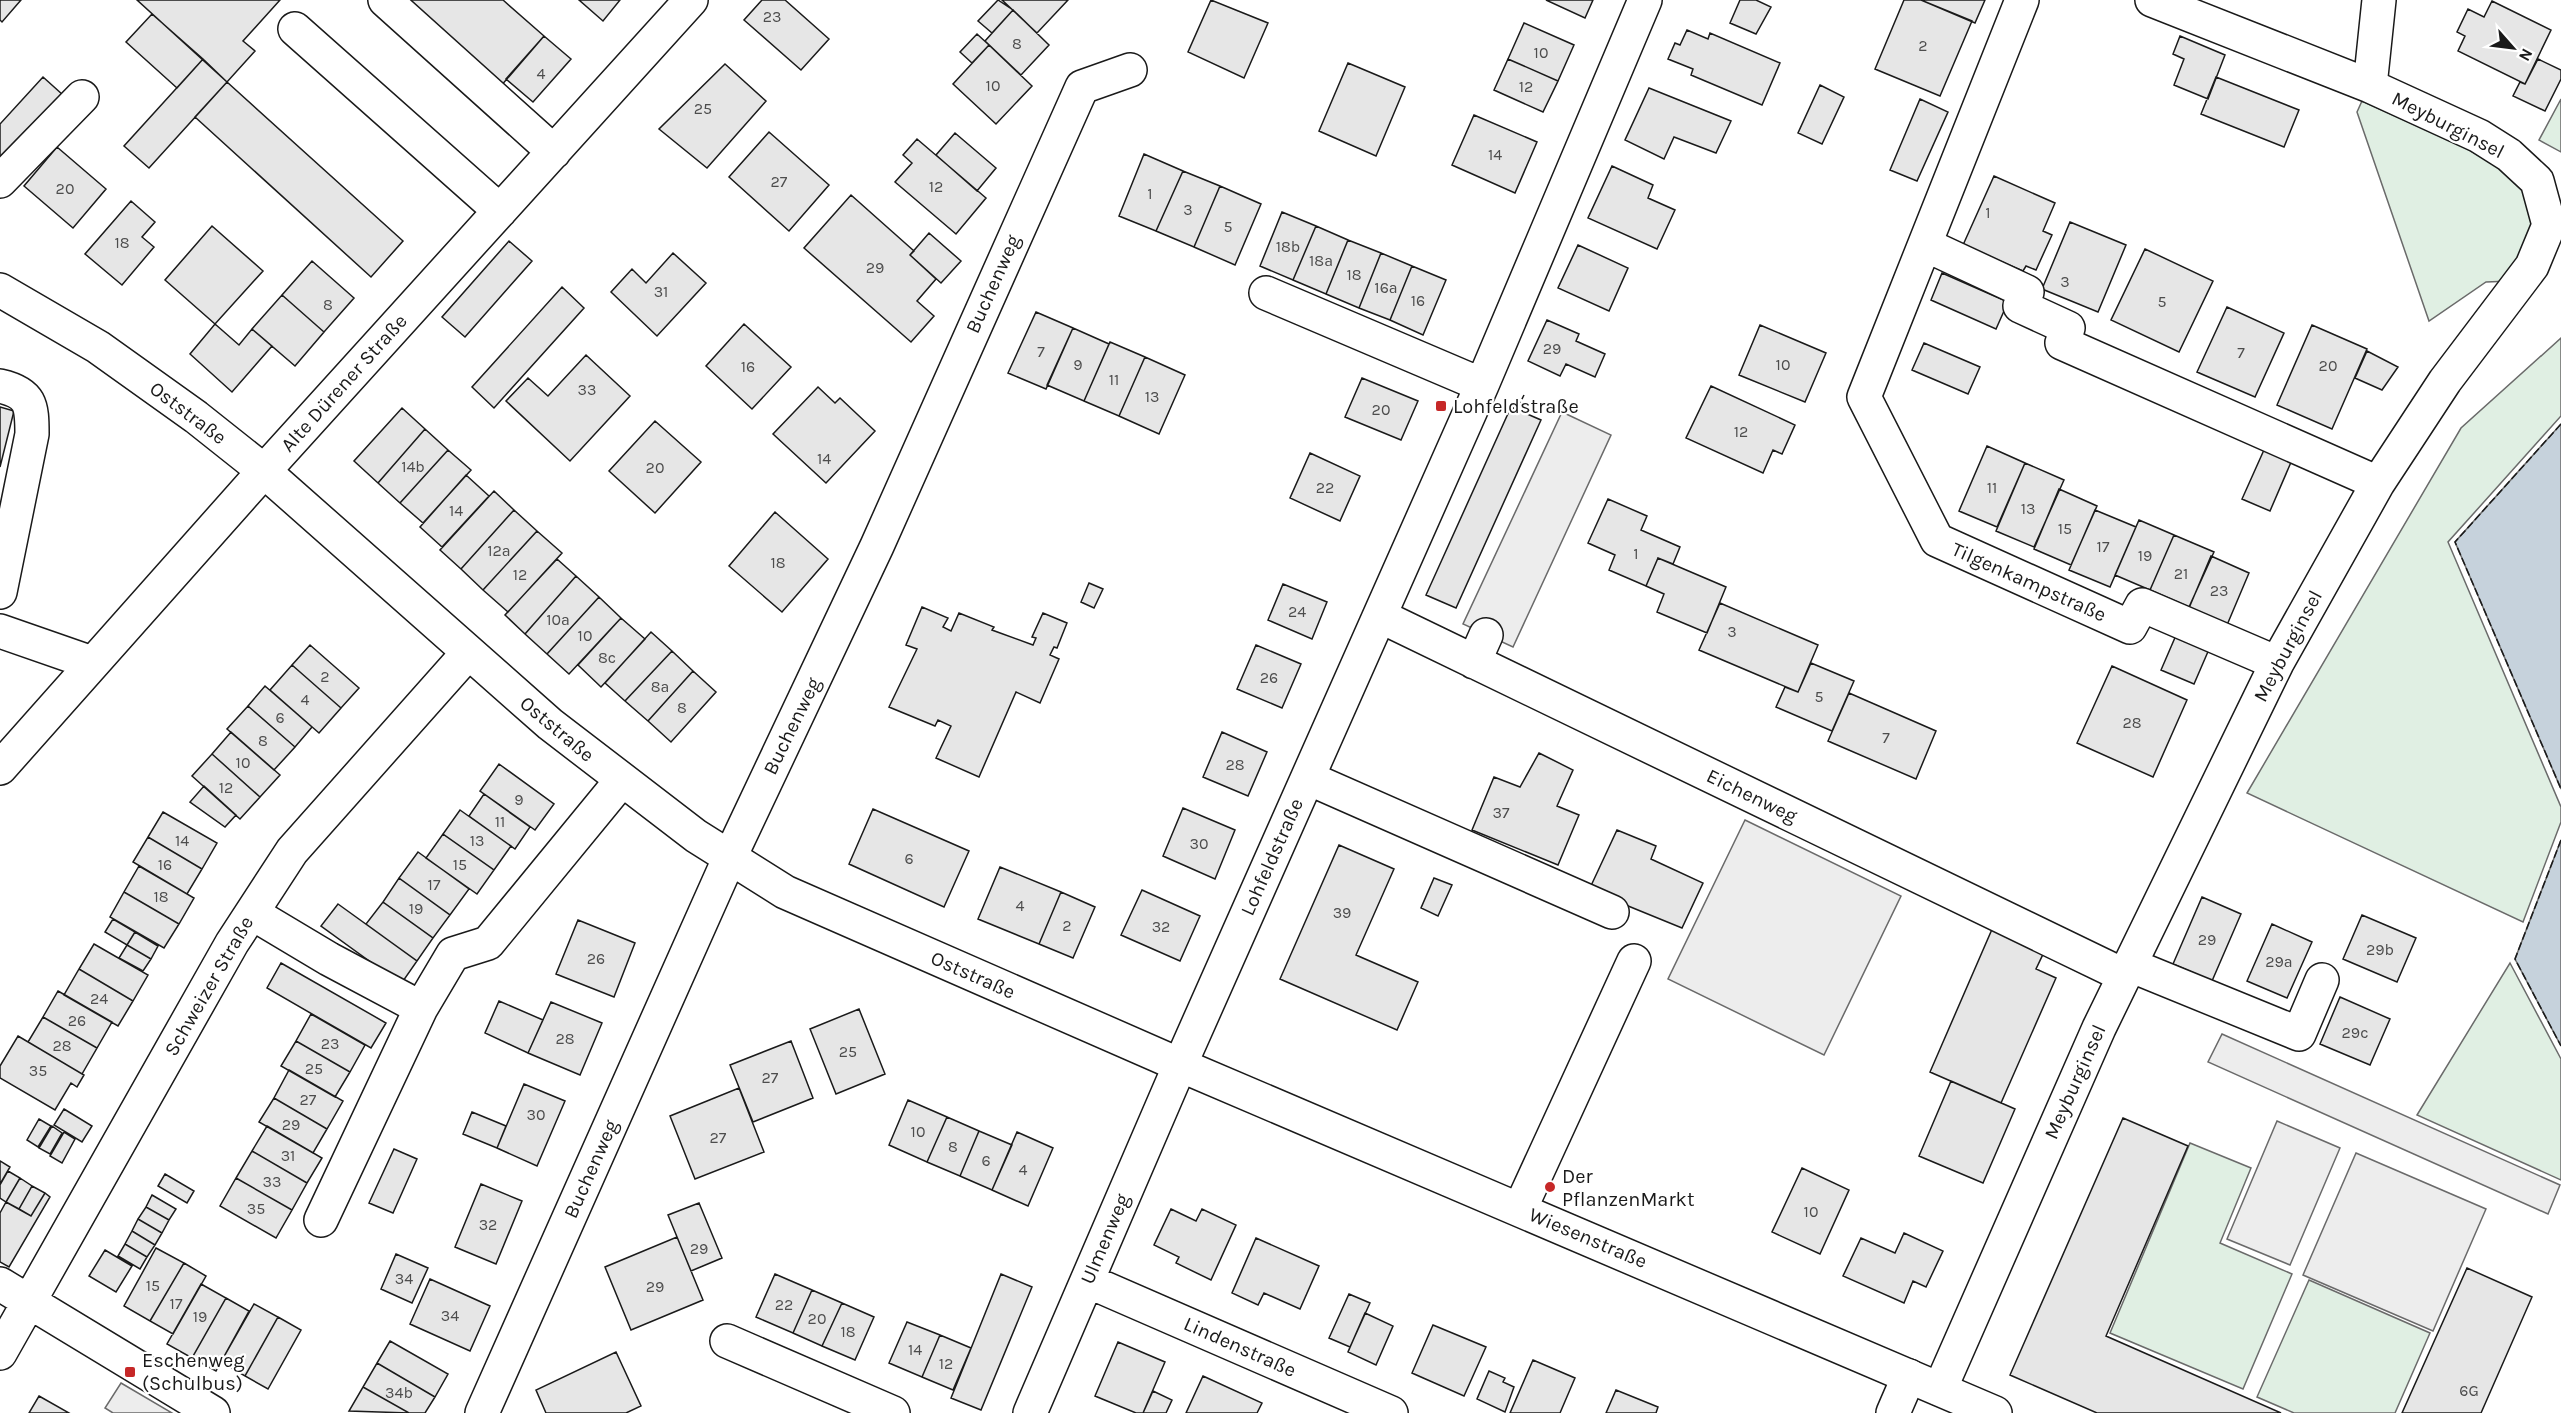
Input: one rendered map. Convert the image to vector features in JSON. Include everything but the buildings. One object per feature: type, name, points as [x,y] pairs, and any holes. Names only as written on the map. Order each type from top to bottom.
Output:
[{"type":"street","points":[[385,0],[554,152]]},
{"type":"street","name":"Alte Dürener Straße","points":[[0,768],[264,471],[691,0]]},
{"type":"street","name":"Lohfeldstraße","points":[[1180,1065],[1482,385],[1645,0]]},
{"type":"street","name":"Tilgenkampstraße","points":[[2022,0],[1926,245],[1863,397],[1937,540],[2130,627],[2142,605],[2277,663]]},
{"type":"street","points":[[2152,0],[2370,86]]},
{"type":"street","name":"Meyburginsel","points":[[1940,1389],[2099,1028],[2277,663],[2378,483],[2445,381],[2532,266],[2549,225],[2537,181],[2509,154],[2479,135],[2370,86],[2379,0]]},
{"type":"street","points":[[295,29],[501,212]]},
{"type":"street","name":"Buchenweg","points":[[482,1413],[729,859],[877,546],[1082,87],[1130,70]]},
{"type":"street","points":[[0,181],[82,97]]},
{"type":"street","points":[[1926,245],[2027,292],[2020,306],[2068,328],[2062,343],[2378,483]]},
{"type":"street","name":"Oststraße","points":[[0,290],[98,347],[196,417],[264,471],[468,653],[621,781],[729,859],[785,892],[1180,1065]]},
{"type":"street","points":[[1266,292],[1482,385]]},
{"type":"street","points":[[0,386],[22,394],[32,408],[32,434],[0,592]]},
{"type":"street","name":"Eichenweg","points":[[1380,616],[1480,648],[1832,849],[2128,970],[2298,1034],[2322,980]]},
{"type":"street","points":[[0,631],[92,663]]},
{"type":"street","name":"Schweizer Straße","points":[[0,1353],[232,943],[292,851],[468,653]]},
{"type":"street","points":[[1308,778],[1612,912]]},
{"type":"street","points":[[321,1220],[421,1008],[453,954],[488,943],[621,781]]},
{"type":"street","points":[[252,913],[329,959],[421,1008]]},
{"type":"street","points":[[1520,1209],[1634,961]]},
{"type":"street","name":"Wiesenstraße","points":[[1180,1065],[1995,1413]]},
{"type":"street","name":"Ulmenweg","points":[[1030,1413],[1180,1065]]},
{"type":"street","name":"Lindenstraße","points":[[1088,1281],[1391,1413]]},
{"type":"street","points":[[0,1284],[213,1413]]},
{"type":"street","points":[[727,1341],[893,1413]]},
{"type":"street","points":[[1893,1413],[1909,1376]]},
{"type":"green space","points":[[2561,99],[2561,152],[2539,140]]},
{"type":"green space","points":[[2362,101],[2464,147],[2518,178],[2541,223],[2511,281],[2486,282],[2429,321],[2357,112]]},
{"type":"green space","points":[[2561,338],[2561,416],[2448,542],[2561,807],[2561,822],[2523,922],[2247,793],[2461,428]]},
{"type":"green space","points":[[2510,963],[2561,1059],[2561,1180],[2417,1115]]},
{"type":"green space","points":[[2190,1143],[2251,1168],[2220,1243],[2292,1274],[2243,1389],[2110,1333]]},
{"type":"green space","points":[[2309,1280],[2430,1333],[2395,1413],[2294,1413],[2257,1397]]},
{"type":"shaded area","points":[[1562,412],[1611,435],[1513,647],[1463,624]]},
{"type":"shaded area","points":[[2561,424],[2561,789],[2455,542]]},
{"type":"shaded area","points":[[1745,820],[1901,896],[1824,1055],[1668,979]]},
{"type":"shaded area","points":[[2561,840],[2561,1046],[2515,959]]},
{"type":"shaded area","points":[[2222,1034],[2560,1185],[2548,1214],[2208,1062]]},
{"type":"shaded area","points":[[2277,1121],[2340,1148],[2290,1265],[2227,1239]]},
{"type":"shaded area","points":[[2356,1153],[2486,1209],[2433,1331],[2303,1275]]},
{"type":"shaded area","points":[[121,1383],[172,1413],[113,1413],[105,1408]]},
{"type":"fence","points":[[1517,409],[1524,395]]},
{"type":"fence","points":[[2561,424],[2455,542],[2561,789]]},
{"type":"fence","points":[[2561,840],[2515,959],[2561,1046]]},
{"type":"place","name":"Lohfeldstraße","points":[[1441,406]]},
{"type":"place","name":"Der PflanzenMarkt","points":[[1550,1187]]},
{"type":"place","name":"Eschenweg (Schulbus)","points":[[130,1372]]}]
